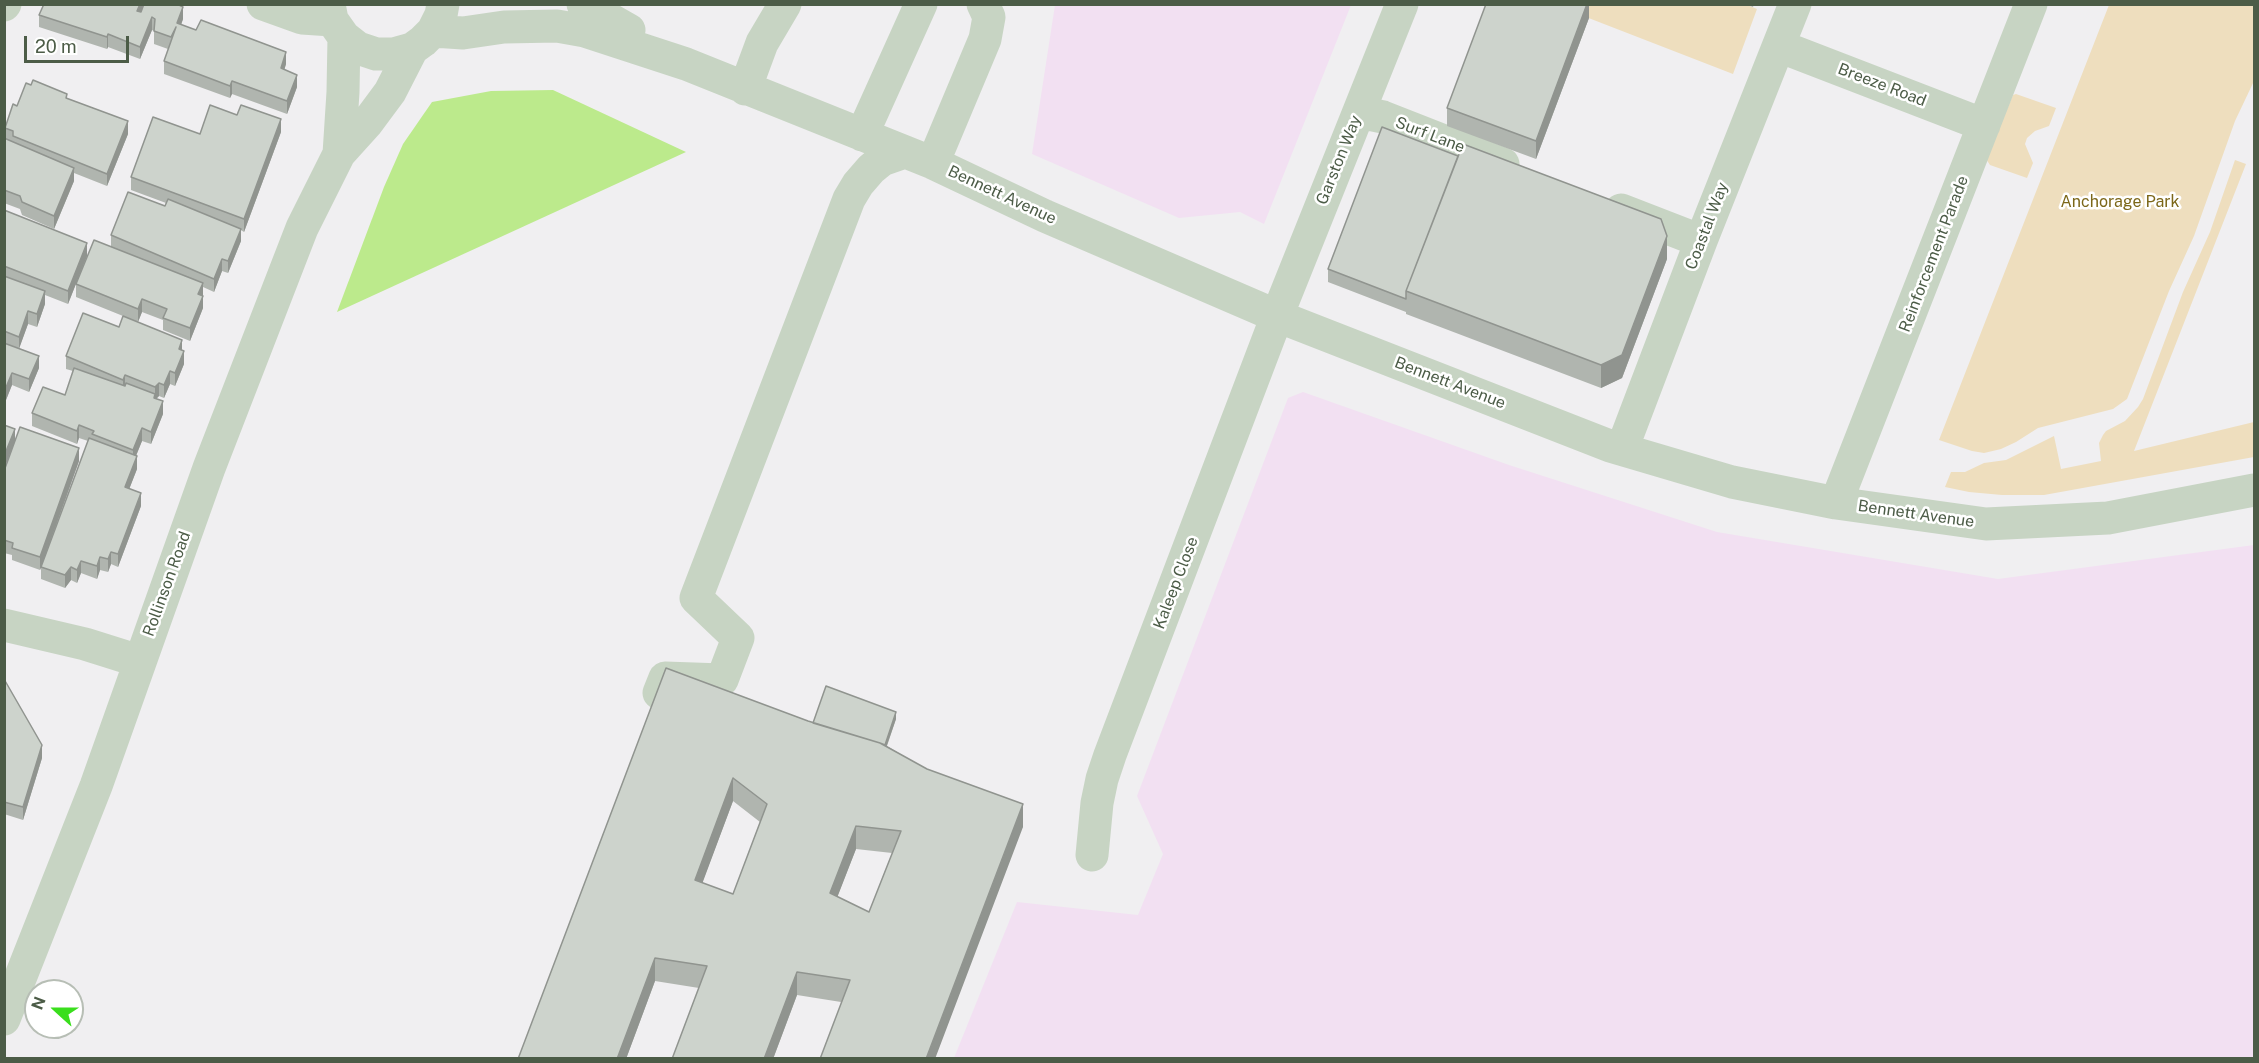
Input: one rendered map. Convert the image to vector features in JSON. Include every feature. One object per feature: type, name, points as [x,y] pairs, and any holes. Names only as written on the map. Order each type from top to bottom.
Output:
[{"type":"street","points":[[262,4],[302,18],[335,21]]},
{"type":"street","name":"Bennett Avenue","points":[[584,4],[686,64]]},
{"type":"street","points":[[745,89],[762,43],[785,4]]},
{"type":"street","points":[[862,135],[921,4]]},
{"type":"street","points":[[649,721],[665,678],[722,680],[738,638],[696,598],[849,199],[858,184],[882,160],[919,157],[984,39],[988,17],[983,4]]},
{"type":"street","name":"Garston Way","points":[[1277,316],[1402,4]]},
{"type":"street","name":"Coastal Way","points":[[1622,449],[1795,4]]},
{"type":"street","name":"Reinforcement Parade","points":[[1836,502],[2031,4]]},
{"type":"street","name":"Bennett Avenue","points":[[335,21],[358,48],[376,54],[394,54],[429,28],[464,33],[504,27],[556,26],[585,31],[686,64],[919,157],[1045,216],[1277,316],[1622,449],[1732,482],[1836,502],[1986,524],[2108,518],[2254,490]]},
{"type":"street","name":"Rollinson Road","points":[[335,21],[343,92],[339,154]]},
{"type":"street","name":"Rollinson Road","points":[[4,1019],[92,797],[209,468],[302,228],[339,154],[367,123],[390,92],[429,28]]},
{"type":"street","name":"Breeze Road","points":[[1779,46],[1984,125]]},
{"type":"street","name":"Surf Lane","points":[[1359,112],[1383,117],[1526,172]]},
{"type":"street","points":[[1592,198],[1701,241]]},
{"type":"street","name":"Kaleep Close","points":[[1092,855],[1102,778],[1277,316]]},
{"type":"street","points":[[4,625],[85,644],[139,661]]},
{"type":"green space","points":[[1745,4],[1757,9],[1733,74],[1555,5]]},
{"type":"green space","name":"Anchorage Park","points":[[2109,5],[2254,5],[2254,81],[2235,121],[2194,236],[2169,291],[2127,399],[2113,409],[2038,428],[2001,449],[1984,453],[1939,440]]},
{"type":"green space","points":[[2016,94],[2056,108],[2049,126],[2035,131],[2027,138],[2025,144],[2033,163],[2027,178],[1990,165],[1986,159],[2013,95]]},
{"type":"green space","points":[[2235,160],[2246,164],[2134,451],[2254,422],[2254,457],[2044,495],[2002,495],[1945,487],[1951,472],[1965,472],[1984,463],[2006,460],[2054,436],[2061,469],[2101,461],[2099,443],[2103,435],[2125,421],[2143,399],[2183,292],[2210,232]]},
{"type":"sand","points":[[1055,5],[1351,5],[1264,224],[1240,212],[1179,218],[1032,154]]},
{"type":"sand","points":[[1303,392],[1509,465],[1717,532],[1998,579],[2254,545],[2254,1058],[954,1058],[1017,902],[1138,915],[1163,854],[1137,796],[1288,398]]},
{"type":"shaded area","points":[[553,90],[686,152],[337,312],[384,187],[403,144],[432,102],[491,91]]},
{"type":"building","points":[[44,4],[140,4],[137,11],[141,12],[144,4],[177,4],[183,7],[177,23],[196,30],[201,20],[286,52],[281,68],[297,75],[287,101],[232,81],[230,86],[164,61],[176,27],[171,37],[154,31],[155,19],[152,17],[140,47],[108,34],[107,37],[39,15]]},
{"type":"building","points":[[1486,4],[1587,4],[1536,141],[1447,108]]},
{"type":"building","points":[[33,80],[67,94],[66,98],[128,121],[107,174],[13,136],[13,131],[5,128],[13,104],[17,106],[26,83],[31,85]]},
{"type":"building","points":[[210,105],[237,115],[241,105],[281,119],[244,219],[131,177],[153,117],[200,134]]},
{"type":"building","points":[[1382,127],[1458,156],[1406,291],[1406,299],[1328,269]]},
{"type":"building","points":[[4,138],[74,168],[54,216],[22,202],[20,196],[4,190]]},
{"type":"building","points":[[1463,144],[1661,219],[1667,236],[1622,355],[1601,365],[1406,291]]},
{"type":"building","points":[[128,192],[165,206],[168,199],[241,229],[228,261],[222,259],[214,279],[111,235]]},
{"type":"building","points":[[4,210],[87,243],[68,291],[4,266]]},
{"type":"building","points":[[94,240],[203,283],[198,294],[203,296],[190,328],[163,318],[167,309],[142,299],[138,309],[76,284]]},
{"type":"building","points":[[4,276],[45,291],[37,314],[28,311],[19,337],[4,331]]},
{"type":"building","points":[[83,313],[119,327],[123,316],[182,340],[179,349],[184,351],[175,373],[170,371],[164,385],[159,383],[155,387],[125,375],[123,380],[66,356]]},
{"type":"building","points":[[4,343],[39,356],[29,379],[12,373],[4,392]]},
{"type":"building","points":[[74,368],[125,386],[126,383],[155,394],[154,398],[163,401],[151,432],[142,428],[133,450],[92,434],[94,431],[79,425],[77,431],[32,413],[43,387],[65,395]]},
{"type":"building","points":[[4,425],[15,429],[4,456]]},
{"type":"building","points":[[20,427],[79,448],[40,557],[12,548],[13,543],[4,540],[4,471]]},
{"type":"building","points":[[89,438],[137,456],[125,487],[141,493],[118,554],[111,552],[108,559],[100,557],[97,566],[81,561],[77,570],[71,567],[65,575],[41,567]]},
{"type":"building","points":[[666,668],[808,721],[880,743],[927,769],[1023,804],[926,1059],[820,1059],[850,980],[797,972],[764,1059],[672,1059],[707,966],[655,958],[617,1059],[518,1059]],"holes":[[[733,778],[767,804],[733,894],[695,880]],[[856,826],[901,831],[869,912],[830,893]]]},
{"type":"building","points":[[4,679],[42,745],[23,807],[4,802]]},
{"type":"building","points":[[826,686],[896,712],[885,745],[813,723]]}]
